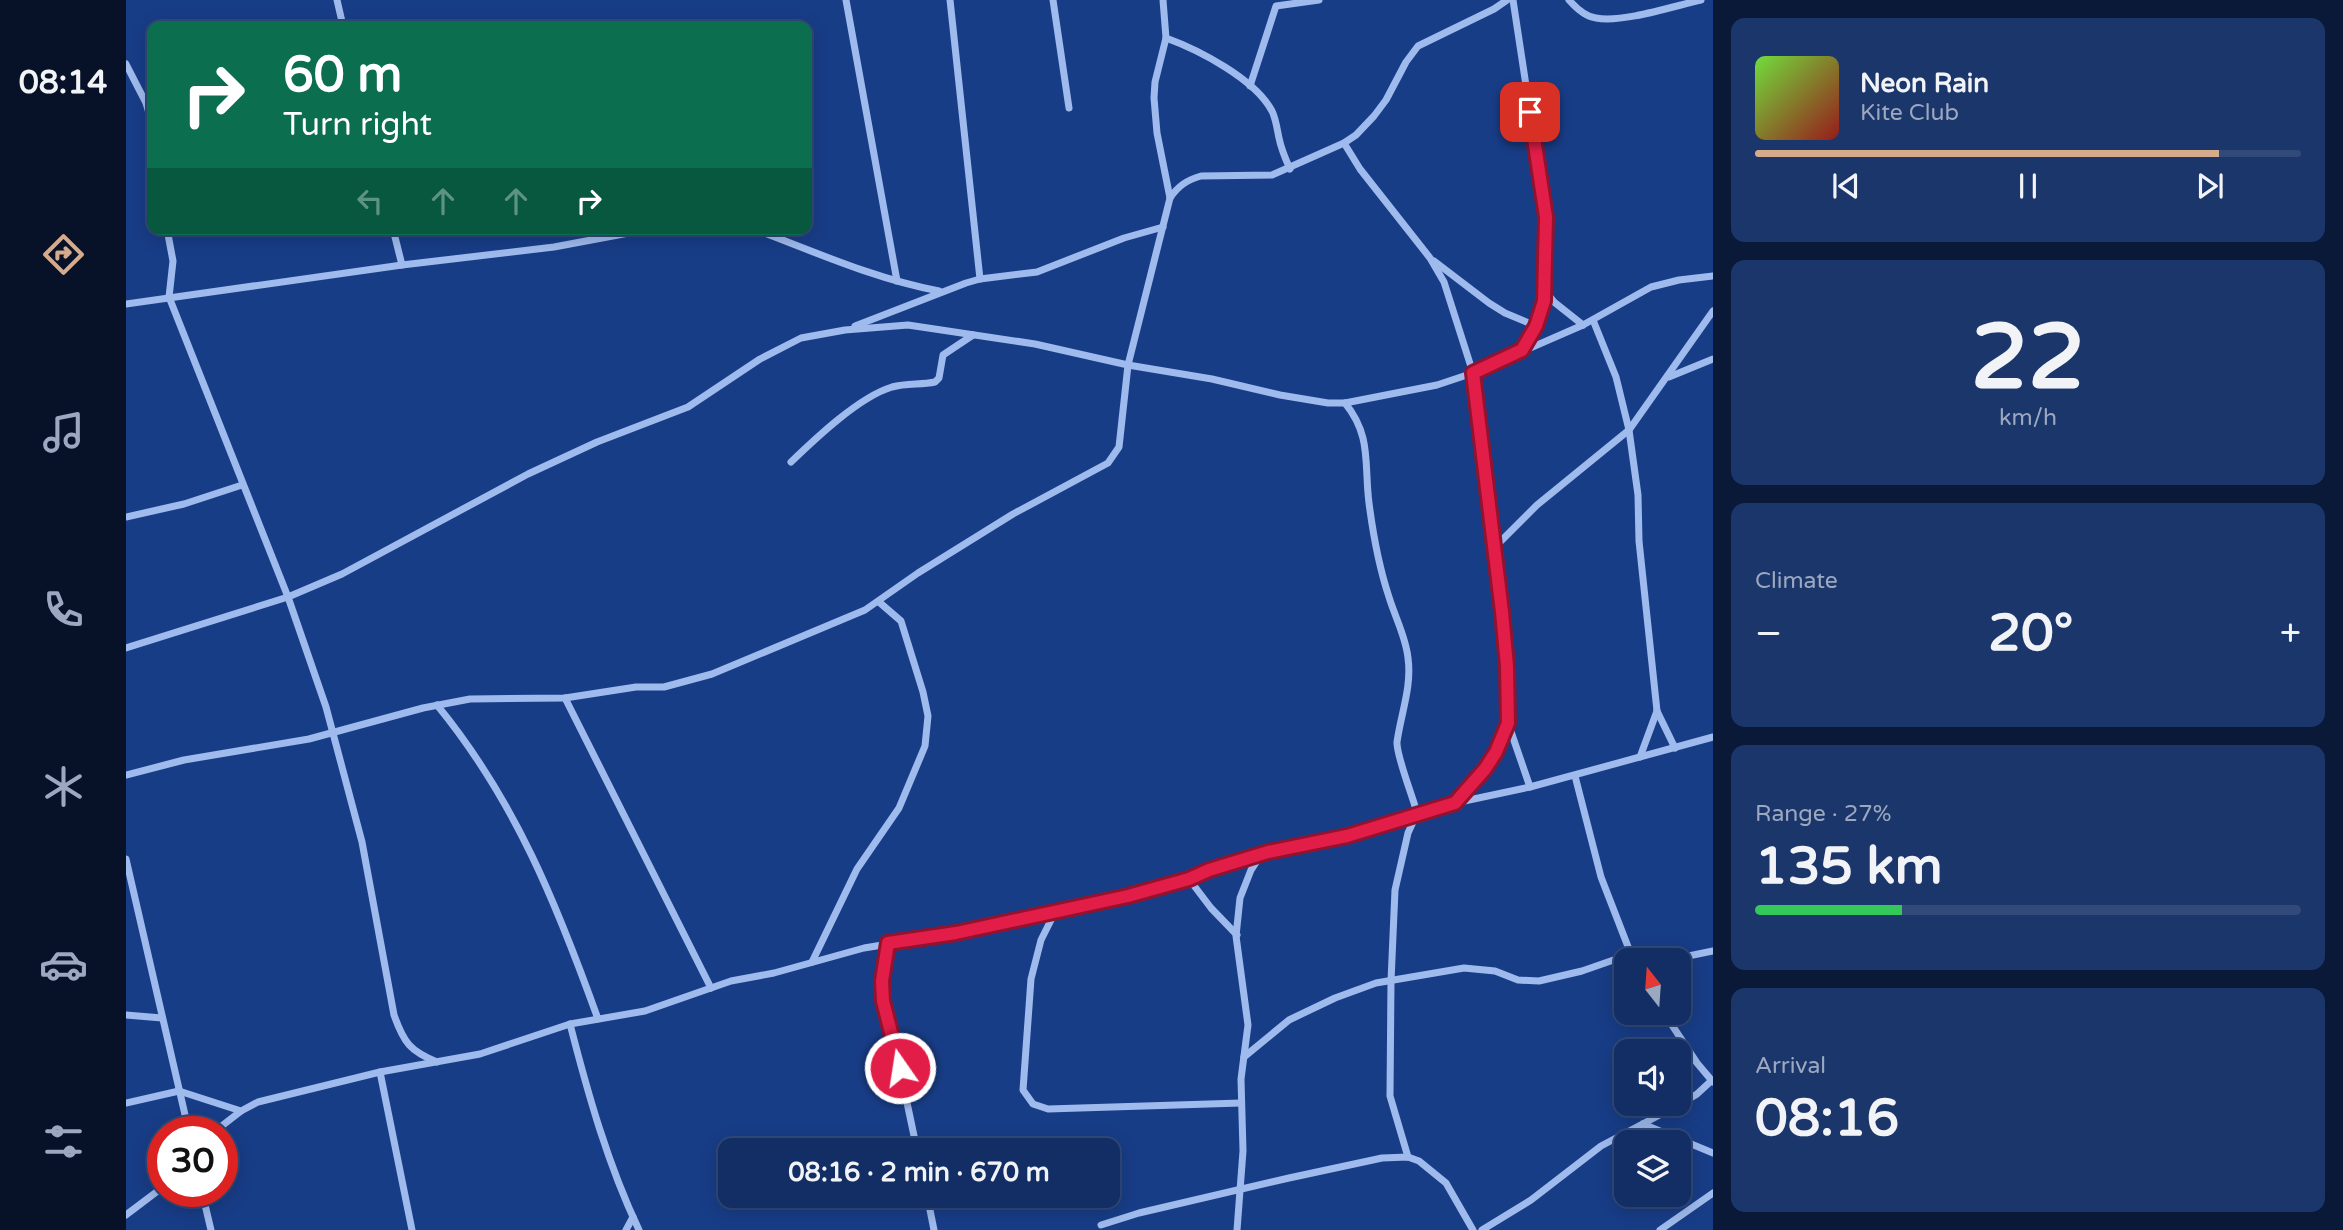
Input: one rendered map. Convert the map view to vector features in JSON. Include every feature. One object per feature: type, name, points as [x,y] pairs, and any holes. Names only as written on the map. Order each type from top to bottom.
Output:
[{"type":"street","points":[[337,0],[343,21]]},
{"type":"street","points":[[846,0],[897,281]]},
{"type":"street","points":[[950,0],[980,279]]},
{"type":"street","points":[[1053,0],[1069,108]]},
{"type":"street","points":[[126,775],[184,760],[294,741],[470,699],[565,698],[689,682],[745,662],[879,602],[918,573],[1013,514],[1108,463],[1115,455],[1121,439],[1128,365],[1170,198],[1162,162],[1154,99],[1155,82],[1166,38],[1163,0]]},
{"type":"street","points":[[1250,86],[1276,3],[1319,0]]},
{"type":"street","points":[[1170,198],[1183,184],[1201,176],[1272,175],[1344,143],[1374,116],[1418,46],[1507,0]]},
{"type":"street","points":[[1513,0],[1546,217],[1546,292],[1536,326],[1522,350]]},
{"type":"street","points":[[1569,0],[1576,8],[1594,18],[1618,18],[1701,0]]},
{"type":"street","points":[[1166,38],[1215,62],[1250,86],[1273,112],[1282,150],[1290,169]]},
{"type":"street","points":[[126,64],[147,106]]},
{"type":"street","points":[[1344,143],[1360,169],[1430,258],[1448,291],[1473,373],[1507,666],[1508,723],[1530,787]]},
{"type":"street","points":[[845,330],[980,279],[1037,272],[1124,238],[1163,227]]},
{"type":"street","points":[[168,235],[173,261],[169,296],[288,597],[333,732],[362,842],[394,1015],[404,1041],[412,1050],[437,1063]]},
{"type":"street","points":[[394,235],[402,265]]},
{"type":"street","points":[[126,303],[554,247],[618,235]]},
{"type":"street","points":[[770,235],[897,281],[941,292]]},
{"type":"street","points":[[1430,258],[1497,308],[1536,326]]},
{"type":"street","points":[[126,648],[288,597],[375,558],[563,457],[688,407],[760,359],[801,338],[845,330],[908,325],[1035,344],[1280,395],[1345,403],[1437,385],[1473,373],[1583,326],[1617,305],[1664,283],[1713,276]]},
{"type":"street","points":[[1546,292],[1583,326]]},
{"type":"street","points":[[1494,548],[1537,505],[1629,430],[1713,311]]},
{"type":"street","points":[[1593,320],[1616,377],[1629,430],[1638,495],[1639,541],[1657,711],[1675,748]]},
{"type":"street","points":[[792,461],[818,437],[870,398],[891,387],[935,382],[939,378],[943,355],[973,334]]},
{"type":"street","points":[[1668,377],[1713,359]]},
{"type":"street","points":[[1345,403],[1357,417],[1363,432],[1376,545],[1388,595],[1408,655],[1408,692],[1397,745],[1418,813],[1408,833],[1395,890],[1390,1096],[1408,1157]]},
{"type":"street","points":[[126,517],[184,504],[242,485]]},
{"type":"street","points":[[812,962],[857,869],[899,808],[925,746],[928,716],[901,621],[879,602]]},
{"type":"street","points":[[565,698],[711,988]]},
{"type":"street","points":[[437,705],[471,749],[516,820],[550,892],[598,1019]]},
{"type":"street","points":[[1640,757],[1657,711]]},
{"type":"street","points":[[1455,803],[1485,769],[1496,752],[1508,723]]},
{"type":"street","points":[[235,1116],[258,1102],[349,1082],[380,1072],[437,1063],[497,1049],[570,1024],[645,1011],[711,988],[888,943],[956,933],[1128,896],[1261,855],[1347,836],[1418,813],[1575,776],[1713,737]]},
{"type":"street","points":[[1575,776],[1601,877],[1629,948]]},
{"type":"street","points":[[1237,1230],[1243,1151],[1241,1103],[1248,1024],[1237,935],[1240,898],[1251,870],[1261,855]]},
{"type":"street","points":[[126,859],[185,1116]]},
{"type":"street","points":[[1189,879],[1211,908],[1237,935]]},
{"type":"street","points":[[1055,912],[1041,940],[1031,979],[1023,1090],[1033,1104],[1048,1109],[1241,1103]]},
{"type":"street","points":[[888,943],[882,981],[883,1001],[914,1138]]},
{"type":"street","points":[[1691,955],[1713,951]]},
{"type":"street","points":[[1244,1056],[1289,1020],[1366,986],[1464,968],[1495,971],[1518,980],[1539,981],[1583,971],[1614,958]]},
{"type":"street","points":[[126,1015],[162,1018]]},
{"type":"street","points":[[570,1024],[583,1077],[624,1198],[639,1230]]},
{"type":"street","points":[[1482,1230],[1531,1200],[1601,1146],[1696,1094],[1712,1082],[1673,1026]]},
{"type":"street","points":[[380,1072],[412,1230]]},
{"type":"street","points":[[126,1103],[179,1091],[241,1111]]},
{"type":"street","points":[[1643,1124],[1713,1153]]},
{"type":"street","points":[[1101,1225],[1139,1213],[1382,1158],[1408,1157],[1425,1165],[1446,1183],[1473,1230]]},
{"type":"street","points":[[1660,1230],[1713,1193]]},
{"type":"street","points":[[126,1214],[147,1199]]},
{"type":"street","points":[[206,1207],[211,1230]]},
{"type":"street","points":[[930,1208],[934,1230]]},
{"type":"street","points":[[626,1230],[633,1217]]},
{"type":"route","points":[[900,1068],[883,1001],[882,981],[888,943],[956,933],[1128,896],[1268,852],[1347,836],[1455,803],[1485,769],[1507,728],[1508,698],[1502,612],[1473,373],[1522,350],[1540,317],[1546,292],[1546,217],[1530,112]]}]
